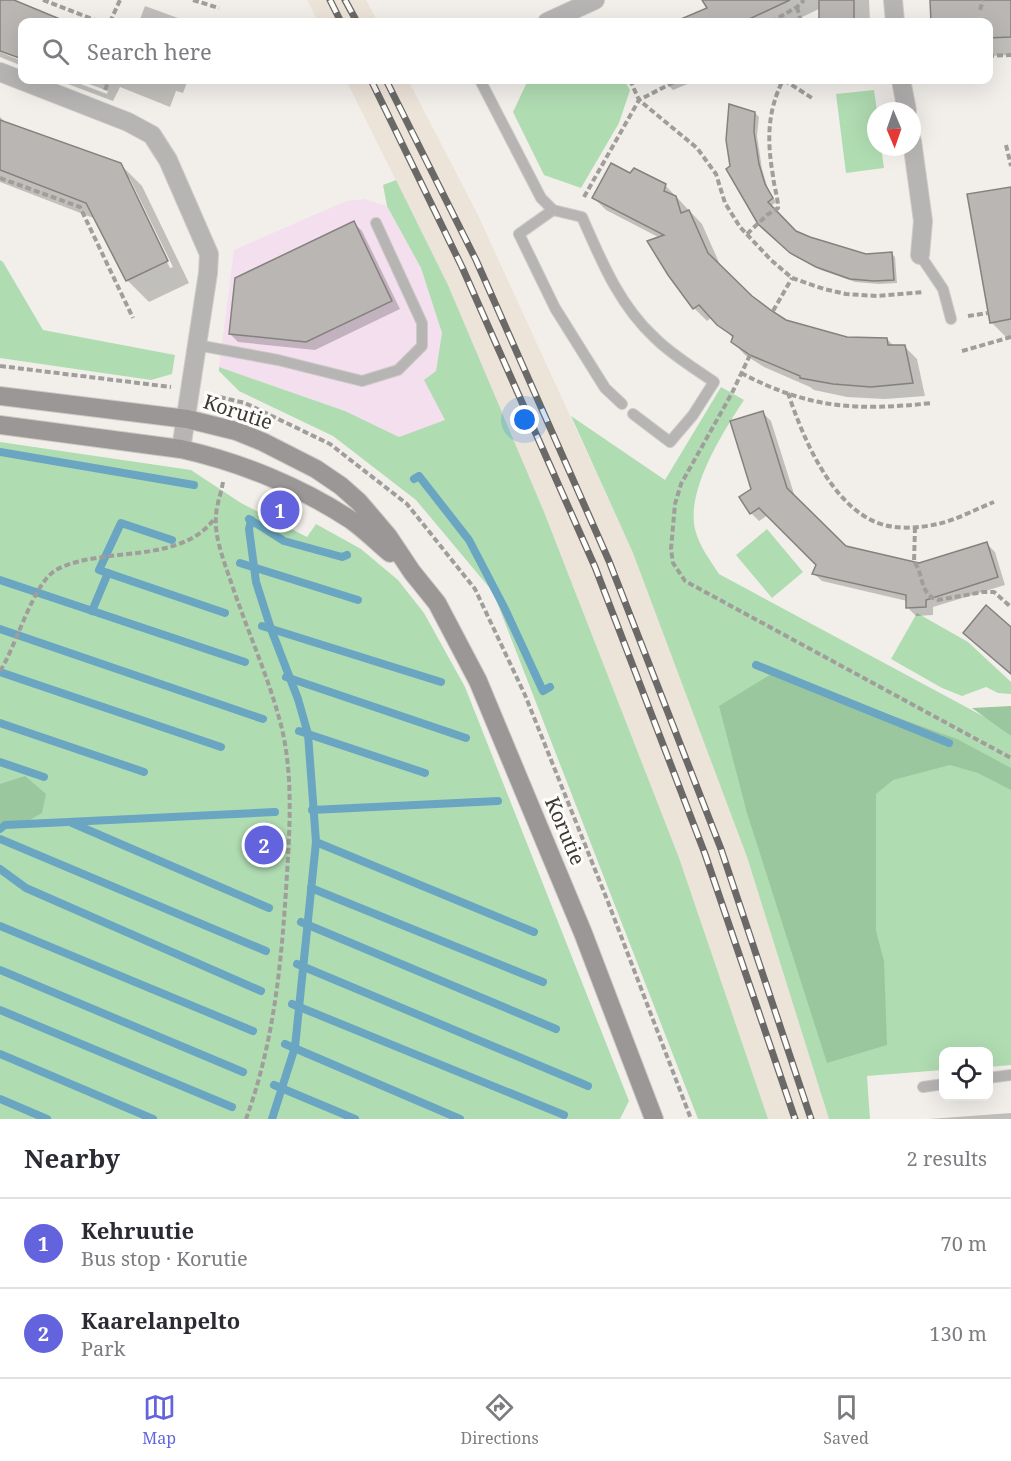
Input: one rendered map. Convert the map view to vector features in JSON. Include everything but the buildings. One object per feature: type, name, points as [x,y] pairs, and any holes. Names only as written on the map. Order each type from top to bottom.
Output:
[{"type":"street","points":[[556,18],[595,0]]},
{"type":"street","points":[[893,0],[895,18]]},
{"type":"street","points":[[0,72],[18,79]]},
{"type":"street","points":[[31,84],[128,122],[152,135],[168,160],[209,254],[181,449]]},
{"type":"street","points":[[902,84],[905,102]]},
{"type":"street","points":[[914,156],[923,220],[920,255]]},
{"type":"street","name":"Korutie","points":[[0,396],[187,419],[236,431],[263,442],[324,474],[360,502],[437,603],[478,681],[583,933],[654,1119]]},
{"type":"street","name":"Korutie","points":[[0,425],[181,449],[227,462],[300,491],[352,521],[412,572]]},
{"type":"lane","points":[[482,84],[541,198],[553,210],[582,217],[607,273],[631,313],[655,339],[714,382],[693,415],[669,442],[633,414]]},
{"type":"lane","points":[[553,210],[519,234],[562,318],[605,388],[622,404]]},
{"type":"lane","points":[[197,345],[278,360],[363,381],[398,370],[422,346],[422,323],[376,224]]},
{"type":"lane","points":[[920,255],[943,289],[951,319]]},
{"type":"lane","points":[[993,1077],[1011,1075]]},
{"type":"lane","points":[[923,1087],[939,1085]]},
{"type":"path","points":[[43,0],[90,18]]},
{"type":"path","points":[[112,18],[120,0]]},
{"type":"path","points":[[194,0],[219,8]]},
{"type":"path","points":[[778,18],[804,0]]},
{"type":"path","points":[[980,10],[982,0]]},
{"type":"path","points":[[796,7],[800,18]]},
{"type":"path","points":[[993,56],[1011,55]]},
{"type":"path","points":[[104,94],[108,84]]},
{"type":"path","points":[[632,84],[639,100],[697,148],[716,174],[725,203],[747,234],[771,260],[792,278],[846,294],[877,296],[915,294]]},
{"type":"path","points":[[584,197],[639,100],[670,84]]},
{"type":"path","points":[[747,234],[778,208],[769,152],[769,120],[782,84]]},
{"type":"path","points":[[789,84],[812,98]]},
{"type":"path","points":[[1006,145],[1011,166]]},
{"type":"path","points":[[0,178],[80,207],[133,318]]},
{"type":"path","points":[[772,311],[792,278]]},
{"type":"path","points":[[962,351],[1011,338]]},
{"type":"path","points":[[750,355],[681,484],[674,515],[672,563],[685,581],[1011,758]]},
{"type":"path","points":[[0,366],[169,386],[245,403]]},
{"type":"path","points":[[741,373],[759,383],[806,400],[844,407],[890,407],[932,403]]},
{"type":"path","points":[[788,393],[798,422],[826,478],[855,510],[878,523],[907,528],[938,524],[994,502]]},
{"type":"path","points":[[222,495],[216,518],[222,556],[240,612],[267,678],[282,727],[289,781],[290,840],[283,946],[266,1052],[246,1119]]},
{"type":"path","points":[[407,504],[475,589],[525,695],[608,902],[690,1119]]},
{"type":"path","points":[[0,671],[41,585],[55,571],[89,559],[177,545],[205,531],[216,518]]},
{"type":"path","points":[[915,527],[914,562],[918,565],[924,588],[932,598],[938,600],[994,592],[1011,606]]},
{"type":"shaded area","points":[[307,0],[366,0],[376,18],[316,18]]},
{"type":"shaded area","points":[[348,84],[410,84],[477,213],[633,553],[747,857],[829,1119],[760,1119],[575,591],[448,285]]},
{"type":"shaded area","points":[[364,199],[387,206],[421,268],[442,333],[436,371],[446,420],[399,437],[345,411],[219,367],[234,250],[346,201]]},
{"type":"green space","points":[[526,84],[626,84],[630,90],[619,123],[581,188],[544,175],[513,112]]},
{"type":"green space","points":[[874,90],[876,102],[867,102],[867,156],[882,156],[884,168],[846,173],[836,94]]},
{"type":"green space","points":[[396,180],[448,285],[544,512],[679,858],[768,1119],[698,1119],[493,592],[416,500],[333,436],[239,391],[219,371],[219,367],[345,411],[399,437],[445,420],[424,380],[436,371],[442,333],[421,268],[387,206],[383,185]]},
{"type":"green space","points":[[0,260],[43,330],[175,355],[172,374],[151,380],[0,358]]},
{"type":"green space","points":[[721,387],[744,400],[708,462],[696,497],[695,529],[705,553],[719,574],[994,722],[1011,736],[1011,1065],[993,1067],[993,1047],[939,1047],[939,1070],[867,1076],[870,1119],[829,1119],[747,857],[633,553],[571,416],[665,480]]},
{"type":"green space","points":[[0,442],[191,470],[241,503],[307,537],[316,524],[361,549],[398,580],[424,613],[465,687],[629,1101],[620,1119],[0,1119]]},
{"type":"green space","points":[[767,529],[803,572],[772,598],[736,555]]},
{"type":"green space","points":[[917,613],[968,642],[1011,682],[1011,694],[998,693],[986,687],[962,696],[942,688],[891,659]]},
{"type":"green space","points":[[773,673],[957,739],[1011,768],[1011,790],[978,773],[950,765],[893,780],[876,794],[876,931],[884,961],[887,1045],[827,1063],[747,813],[719,706]]},
{"type":"green space","points":[[1011,706],[1011,736],[972,708]]},
{"type":"green space","points":[[25,776],[46,794],[42,813],[21,825],[0,829],[0,784]]},
{"type":"waterway","points":[[0,452],[194,485]]},
{"type":"waterway","points":[[414,479],[419,476],[469,540],[504,607],[543,691],[550,687]]},
{"type":"waterway","points":[[249,519],[284,541],[342,557],[347,555]]},
{"type":"waterway","points":[[251,520],[249,529],[256,582],[298,699],[308,734],[316,842],[295,1047],[272,1119]]},
{"type":"waterway","points":[[172,540],[121,523],[99,570],[225,613]]},
{"type":"waterway","points":[[240,563],[358,600]]},
{"type":"waterway","points":[[92,611],[108,573]]},
{"type":"waterway","points":[[0,580],[245,662]]},
{"type":"waterway","points":[[262,626],[441,682]]},
{"type":"waterway","points":[[0,629],[263,719]]},
{"type":"waterway","points":[[756,665],[949,743]]},
{"type":"waterway","points":[[0,672],[221,747]]},
{"type":"waterway","points":[[286,677],[466,738]]},
{"type":"waterway","points":[[0,723],[144,772]]},
{"type":"waterway","points":[[299,731],[425,773]]},
{"type":"waterway","points":[[0,762],[44,777]]},
{"type":"waterway","points":[[312,810],[498,801]]},
{"type":"waterway","points":[[0,829],[5,825],[275,812]]},
{"type":"waterway","points":[[72,823],[269,908]]},
{"type":"waterway","points":[[0,839],[266,951]]},
{"type":"waterway","points":[[316,842],[534,932]]},
{"type":"waterway","points":[[0,869],[26,888],[261,991]]},
{"type":"waterway","points":[[311,888],[543,982]]},
{"type":"waterway","points":[[301,922],[556,1029]]},
{"type":"waterway","points":[[0,926],[253,1031]]},
{"type":"waterway","points":[[297,964],[588,1086]]},
{"type":"waterway","points":[[0,970],[243,1072]]},
{"type":"waterway","points":[[292,1004],[564,1115]]},
{"type":"waterway","points":[[0,1010],[232,1107]]},
{"type":"waterway","points":[[285,1044],[460,1119]]},
{"type":"waterway","points":[[0,1054],[153,1119]]},
{"type":"waterway","points":[[274,1085],[355,1119]]},
{"type":"waterway","points":[[0,1099],[47,1119]]},
{"type":"railway","points":[[330,0],[339,18]]},
{"type":"railway","points":[[345,0],[355,18]]},
{"type":"railway","points":[[373,84],[462,267],[595,567],[705,854],[795,1119]]},
{"type":"railway","points":[[388,84],[476,260],[609,561],[721,849],[811,1119]]},
{"type":"place","name":"Kehruutie","points":[[280,510]]},
{"type":"place","name":"Kaarelanpelto","points":[[264,845]]}]
